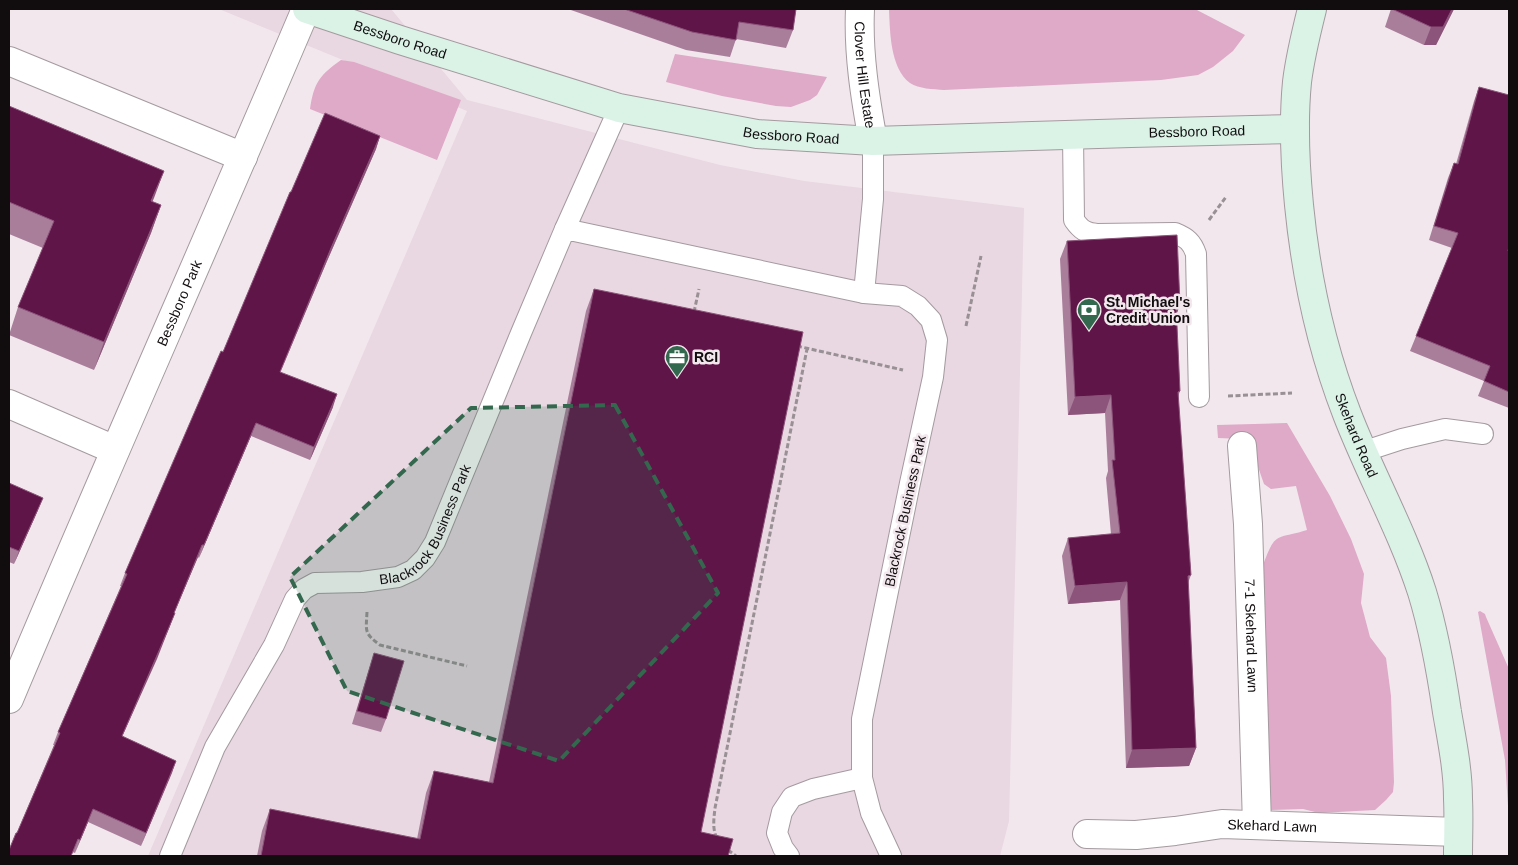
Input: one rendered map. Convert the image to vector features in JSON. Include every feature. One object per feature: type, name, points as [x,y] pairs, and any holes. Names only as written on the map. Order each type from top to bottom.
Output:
[{"type":"street","name":"Bessboro Road","points":[[306,9],[618,108],[757,134],[873,141],[1073,134],[1294,130]]},
{"type":"street","name":"Bessboro Park","points":[[9,699],[306,9]]},
{"type":"street","name":"Clover Hill Estate","points":[[860,9],[861,60],[873,141]]},
{"type":"street","name":"Skehard Road","points":[[1312,9],[1303,42],[1297,83],[1294,130],[1301,227],[1314,302],[1332,374],[1362,452],[1407,550],[1422,593],[1436,646],[1454,761],[1458,797],[1458,844]]},
{"type":"street","points":[[9,61],[243,156]]},
{"type":"street","points":[[9,404],[116,450]]},
{"type":"street","name":"7-1 Skehard Lawn","points":[[1242,446],[1248,524],[1258,825]]},
{"type":"street","name":"Skehard Lawn","points":[[1087,834],[1136,835],[1222,824],[1258,825],[1458,844]]},
{"type":"lane","name":"Blackrock Business Park","points":[[170,856],[215,747],[274,645],[295,599],[304,589],[315,583],[370,581],[398,577],[413,570],[425,558],[435,542],[521,333],[618,108]]},
{"type":"lane","points":[[1073,134],[1074,220],[1079,227],[1087,233],[1097,234],[1175,233],[1192,243],[1196,254],[1199,397]]},
{"type":"lane","points":[[864,293],[873,199],[873,141]]},
{"type":"lane","name":"Blackrock Business Park","points":[[565,229],[864,293],[902,296],[918,306],[931,320],[937,340],[933,377],[862,718],[862,778],[871,813],[891,856]]},
{"type":"lane","points":[[1362,452],[1402,439],[1445,429],[1483,434]]},
{"type":"lane","points":[[789,856],[783,848],[777,833],[782,812],[792,797],[813,789],[862,778]]},
{"type":"path","points":[[788,344],[933,377]]},
{"type":"path","points":[[720,843],[715,835],[715,808],[806,349]]},
{"type":"path","points":[[1199,397],[1292,393]]},
{"type":"path","points":[[370,581],[366,630],[369,637],[380,645],[467,666]]},
{"type":"path","points":[[726,848],[736,856]]},
{"type":"highlighted area","points":[[615,405],[718,593],[559,761],[347,691],[290,577],[471,408]]},
{"type":"shaded area","points":[[219,9],[391,9],[467,100],[720,165],[804,181],[1024,208],[1009,821],[1000,856],[148,856],[467,111]]},
{"type":"shaded area","points":[[889,9],[1195,9],[1245,35],[1233,51],[1213,67],[1198,75],[1161,80],[944,90],[918,86],[910,83],[903,76],[898,68],[892,49]]},
{"type":"shaded area","points":[[675,54],[827,77],[817,95],[810,100],[791,107],[776,106],[722,96],[666,82]]},
{"type":"shaded area","points":[[341,60],[354,62],[461,100],[437,160],[310,109],[319,80]]},
{"type":"shaded area","points":[[1287,423],[1330,496],[1351,539],[1364,574],[1361,603],[1370,637],[1386,658],[1391,696],[1394,782],[1393,792],[1375,810],[1319,813],[1303,809],[1271,810],[1263,565],[1274,541],[1283,536],[1307,530],[1296,486],[1271,489],[1264,484],[1250,444],[1243,439],[1218,438],[1217,425]]},
{"type":"shaded area","points":[[1480,611],[1485,614],[1509,669],[1509,821],[1505,760],[1478,612]]},
{"type":"building","points":[[624,9],[796,9],[793,30],[739,22],[736,40],[692,32]]},
{"type":"building","points":[[1392,9],[1452,9],[1443,27],[1431,27]]},
{"type":"building","points":[[1479,87],[1509,95],[1509,392],[1484,381],[1490,366],[1416,336],[1458,233],[1434,226],[1454,163],[1458,164]]},
{"type":"building","points":[[9,106],[164,171],[151,201],[161,205],[104,342],[18,307],[54,221],[9,202]]},
{"type":"building","points":[[325,113],[380,136],[280,372],[337,394],[314,447],[256,423],[204,545],[202,545],[122,736],[176,761],[146,833],[93,809],[71,856],[9,856],[9,850],[127,574],[125,573],[221,351],[223,352]]},
{"type":"building","points":[[1177,235],[1180,304],[1176,304],[1180,391],[1178,392],[1191,575],[1188,576],[1196,748],[1132,750],[1127,582],[1075,586],[1068,538],[1120,533],[1112,460],[1115,460],[1111,395],[1075,397],[1067,241]]},
{"type":"building","points":[[594,289],[803,332],[701,832],[733,839],[728,856],[261,856],[270,809],[420,839],[434,771],[493,783]]},
{"type":"building","points":[[9,483],[43,498],[19,551],[9,547]]},
{"type":"building","points":[[374,653],[404,661],[386,719],[357,711]]},
{"type":"place","name":"St. Michael's Credit Union","points":[[1089,331]]},
{"type":"place","name":"RCI","points":[[677,378]]}]
